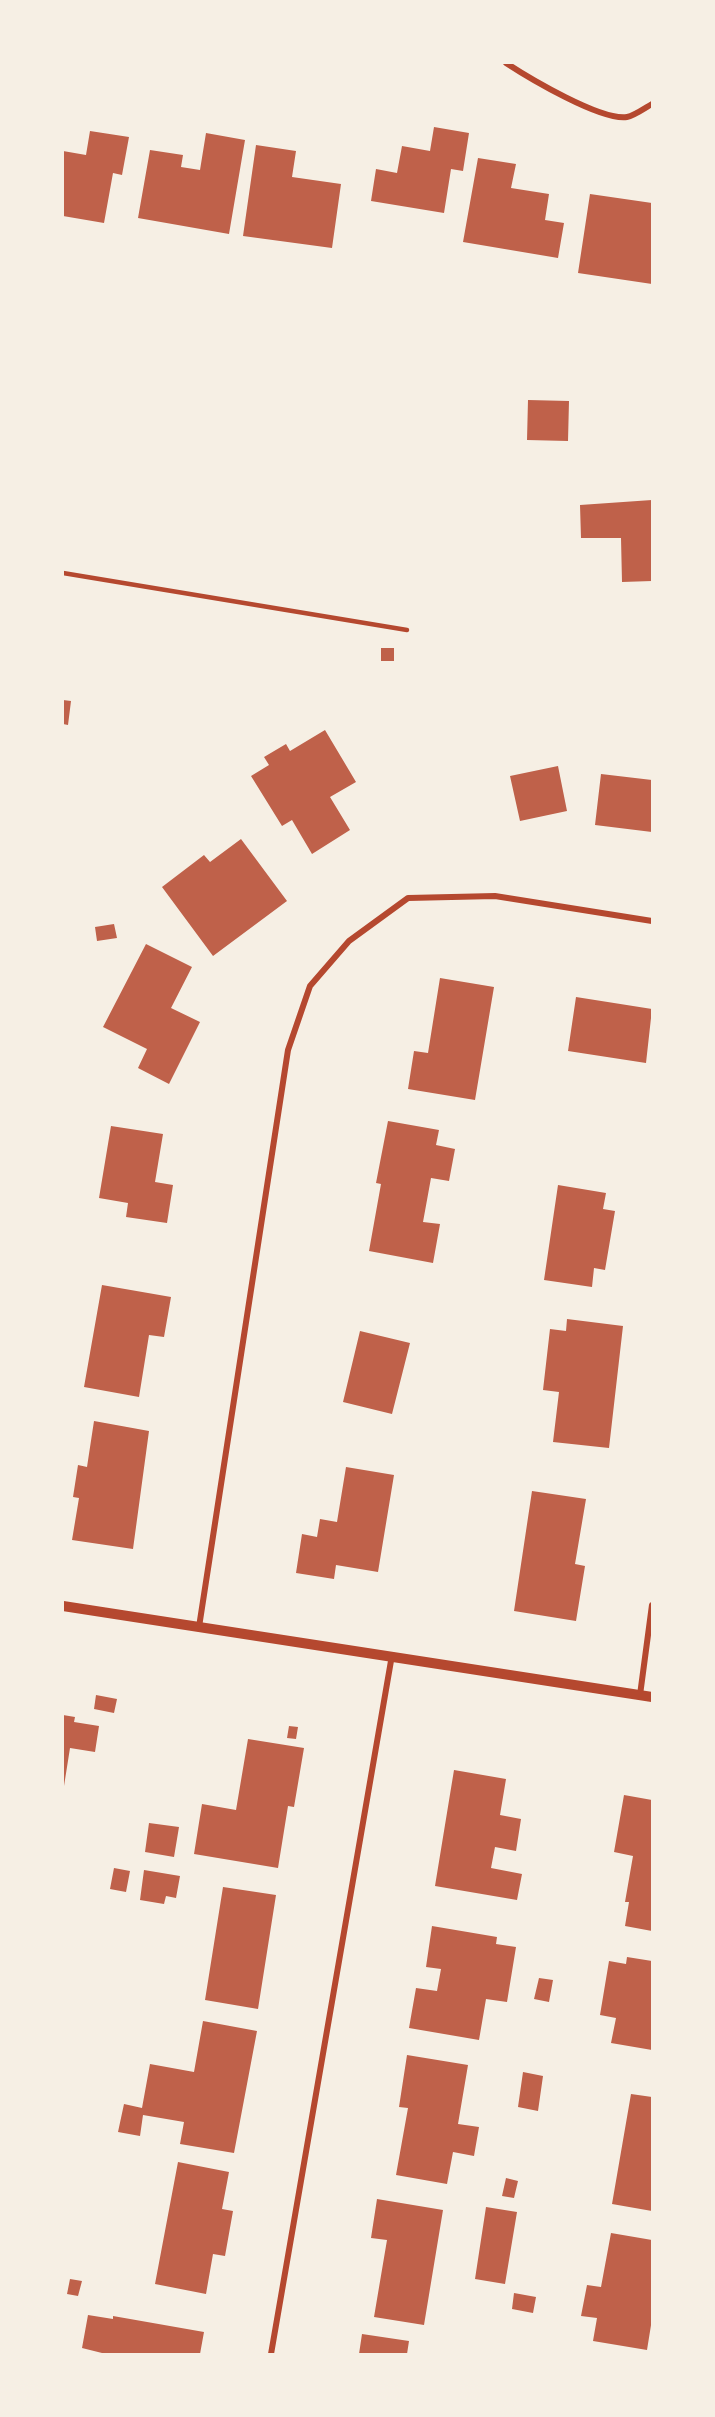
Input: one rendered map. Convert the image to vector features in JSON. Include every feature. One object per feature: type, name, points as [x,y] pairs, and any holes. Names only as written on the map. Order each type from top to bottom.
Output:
[{"type":"street","points":[[506,63],[552,91],[596,111],[627,117],[652,104]]},
{"type":"street","points":[[200,1627],[288,1050],[310,986],[349,941],[408,898],[495,896],[652,921]]},
{"type":"street","points":[[640,1695],[652,1605]]},
{"type":"street","points":[[63,1606],[392,1655],[652,1697]]},
{"type":"street","points":[[271,2354],[392,1655]]},
{"type":"lane","points":[[63,573],[406,630]]},
{"type":"building","points":[[434,127],[469,133],[463,171],[451,169],[444,213],[371,201],[376,169],[397,173],[402,146],[430,151]]},
{"type":"building","points":[[90,131],[129,137],[122,175],[113,173],[104,223],[63,216],[63,151],[86,155]]},
{"type":"building","points":[[206,133],[245,140],[229,234],[138,218],[150,150],[183,155],[181,167],[200,170]]},
{"type":"building","points":[[256,145],[296,151],[292,177],[341,184],[332,248],[243,236]]},
{"type":"building","points":[[478,158],[516,164],[511,188],[549,194],[545,220],[564,223],[558,258],[463,242]]},
{"type":"building","points":[[590,194],[652,203],[652,284],[578,273]]},
{"type":"building","points":[[528,400],[569,401],[568,441],[527,440]]},
{"type":"building","points":[[652,500],[652,581],[622,582],[621,538],[581,538],[580,505]]},
{"type":"building","points":[[381,648],[394,648],[394,661],[381,661]]},
{"type":"building","points":[[63,700],[71,701],[68,725],[63,724]]},
{"type":"building","points":[[325,730],[356,782],[330,797],[350,830],[312,854],[292,820],[282,826],[251,776],[269,765],[264,757],[286,744],[290,751]]},
{"type":"building","points":[[558,766],[567,811],[520,821],[510,776]]},
{"type":"building","points":[[601,774],[652,780],[652,832],[595,825]]},
{"type":"building","points":[[241,839],[287,901],[213,956],[162,887],[204,855],[210,862]]},
{"type":"building","points":[[114,924],[117,938],[97,941],[95,927]]},
{"type":"building","points":[[146,944],[192,967],[171,1008],[200,1022],[169,1084],[138,1068],[147,1049],[103,1027]]},
{"type":"building","points":[[440,978],[494,987],[475,1100],[408,1089],[414,1051],[428,1053]]},
{"type":"building","points":[[576,997],[652,1009],[646,1063],[568,1051]]},
{"type":"building","points":[[388,1121],[439,1130],[436,1145],[455,1149],[449,1181],[431,1178],[423,1222],[440,1224],[433,1263],[369,1251],[381,1184],[376,1183]]},
{"type":"building","points":[[111,1126],[163,1134],[155,1182],[173,1185],[167,1223],[126,1217],[128,1203],[99,1198]]},
{"type":"building","points":[[558,1185],[606,1193],[603,1209],[615,1211],[605,1270],[594,1268],[592,1287],[544,1280]]},
{"type":"building","points":[[102,1285],[171,1297],[164,1337],[149,1335],[139,1397],[84,1387]]},
{"type":"building","points":[[567,1319],[623,1326],[609,1448],[553,1442],[559,1392],[543,1390],[550,1329],[566,1331]]},
{"type":"building","points":[[360,1331],[410,1343],[392,1414],[343,1402]]},
{"type":"building","points":[[94,1421],[149,1431],[133,1549],[72,1540],[79,1498],[73,1497],[78,1465],[87,1467]]},
{"type":"building","points":[[346,1467],[394,1475],[378,1572],[336,1565],[334,1579],[296,1573],[302,1534],[317,1537],[320,1519],[337,1522]]},
{"type":"building","points":[[532,1491],[586,1499],[575,1564],[585,1566],[576,1621],[514,1611]]},
{"type":"building","points":[[96,1695],[117,1699],[114,1713],[94,1709]]},
{"type":"building","points":[[63,1715],[75,1717],[74,1722],[99,1726],[95,1752],[70,1748],[64,1786]]},
{"type":"building","points":[[289,1726],[298,1727],[296,1739],[287,1738]]},
{"type":"building","points":[[248,1739],[304,1748],[294,1807],[288,1806],[278,1868],[194,1854],[202,1804],[236,1810]]},
{"type":"building","points":[[454,1770],[506,1779],[500,1815],[521,1819],[516,1851],[495,1847],[491,1868],[522,1874],[517,1900],[435,1886]]},
{"type":"building","points":[[624,1795],[652,1800],[652,1931],[625,1926],[629,1902],[625,1902],[633,1856],[614,1852]]},
{"type":"building","points":[[149,1823],[179,1827],[174,1857],[145,1852]]},
{"type":"building","points":[[114,1868],[130,1871],[126,1892],[110,1889]]},
{"type":"building","points":[[144,1870],[180,1876],[176,1898],[166,1896],[164,1904],[140,1900]]},
{"type":"building","points":[[223,1887],[276,1895],[258,2009],[205,2000]]},
{"type":"building","points":[[432,1926],[497,1937],[496,1944],[516,1947],[507,2002],[486,1999],[479,2040],[409,2028],[416,1988],[437,1991],[441,1969],[426,1967]]},
{"type":"building","points":[[627,1957],[652,1961],[652,2050],[611,2043],[616,2018],[600,2015],[609,1961],[626,1964]]},
{"type":"building","points":[[539,1978],[553,1980],[549,2002],[534,1999]]},
{"type":"building","points":[[203,2021],[257,2031],[234,2153],[180,2144],[184,2122],[143,2115],[140,2136],[118,2132],[124,2104],[142,2108],[150,2064],[194,2072]]},
{"type":"building","points":[[407,2055],[468,2065],[458,2124],[479,2127],[474,2156],[453,2152],[447,2184],[396,2175],[408,2108],[399,2107]]},
{"type":"building","points":[[523,2072],[543,2076],[538,2111],[518,2107]]},
{"type":"building","points":[[631,2094],[652,2097],[652,2211],[612,2204]]},
{"type":"building","points":[[178,2162],[229,2172],[222,2209],[233,2211],[225,2256],[213,2254],[206,2294],[155,2284]]},
{"type":"building","points":[[506,2178],[518,2181],[514,2198],[502,2196]]},
{"type":"building","points":[[377,2199],[443,2210],[424,2325],[374,2317],[387,2240],[371,2238]]},
{"type":"building","points":[[486,2207],[517,2212],[505,2284],[475,2279]]},
{"type":"building","points":[[611,2233],[652,2240],[652,2319],[647,2350],[593,2341],[597,2318],[581,2316],[587,2285],[601,2287]]},
{"type":"building","points":[[70,2279],[82,2281],[78,2296],[67,2294]]},
{"type":"building","points":[[514,2293],[536,2297],[533,2313],[512,2309]]},
{"type":"building","points":[[88,2315],[113,2319],[113,2316],[204,2332],[200,2354],[106,2354],[82,2348]]},
{"type":"building","points":[[362,2334],[409,2341],[407,2354],[359,2354]]}]
